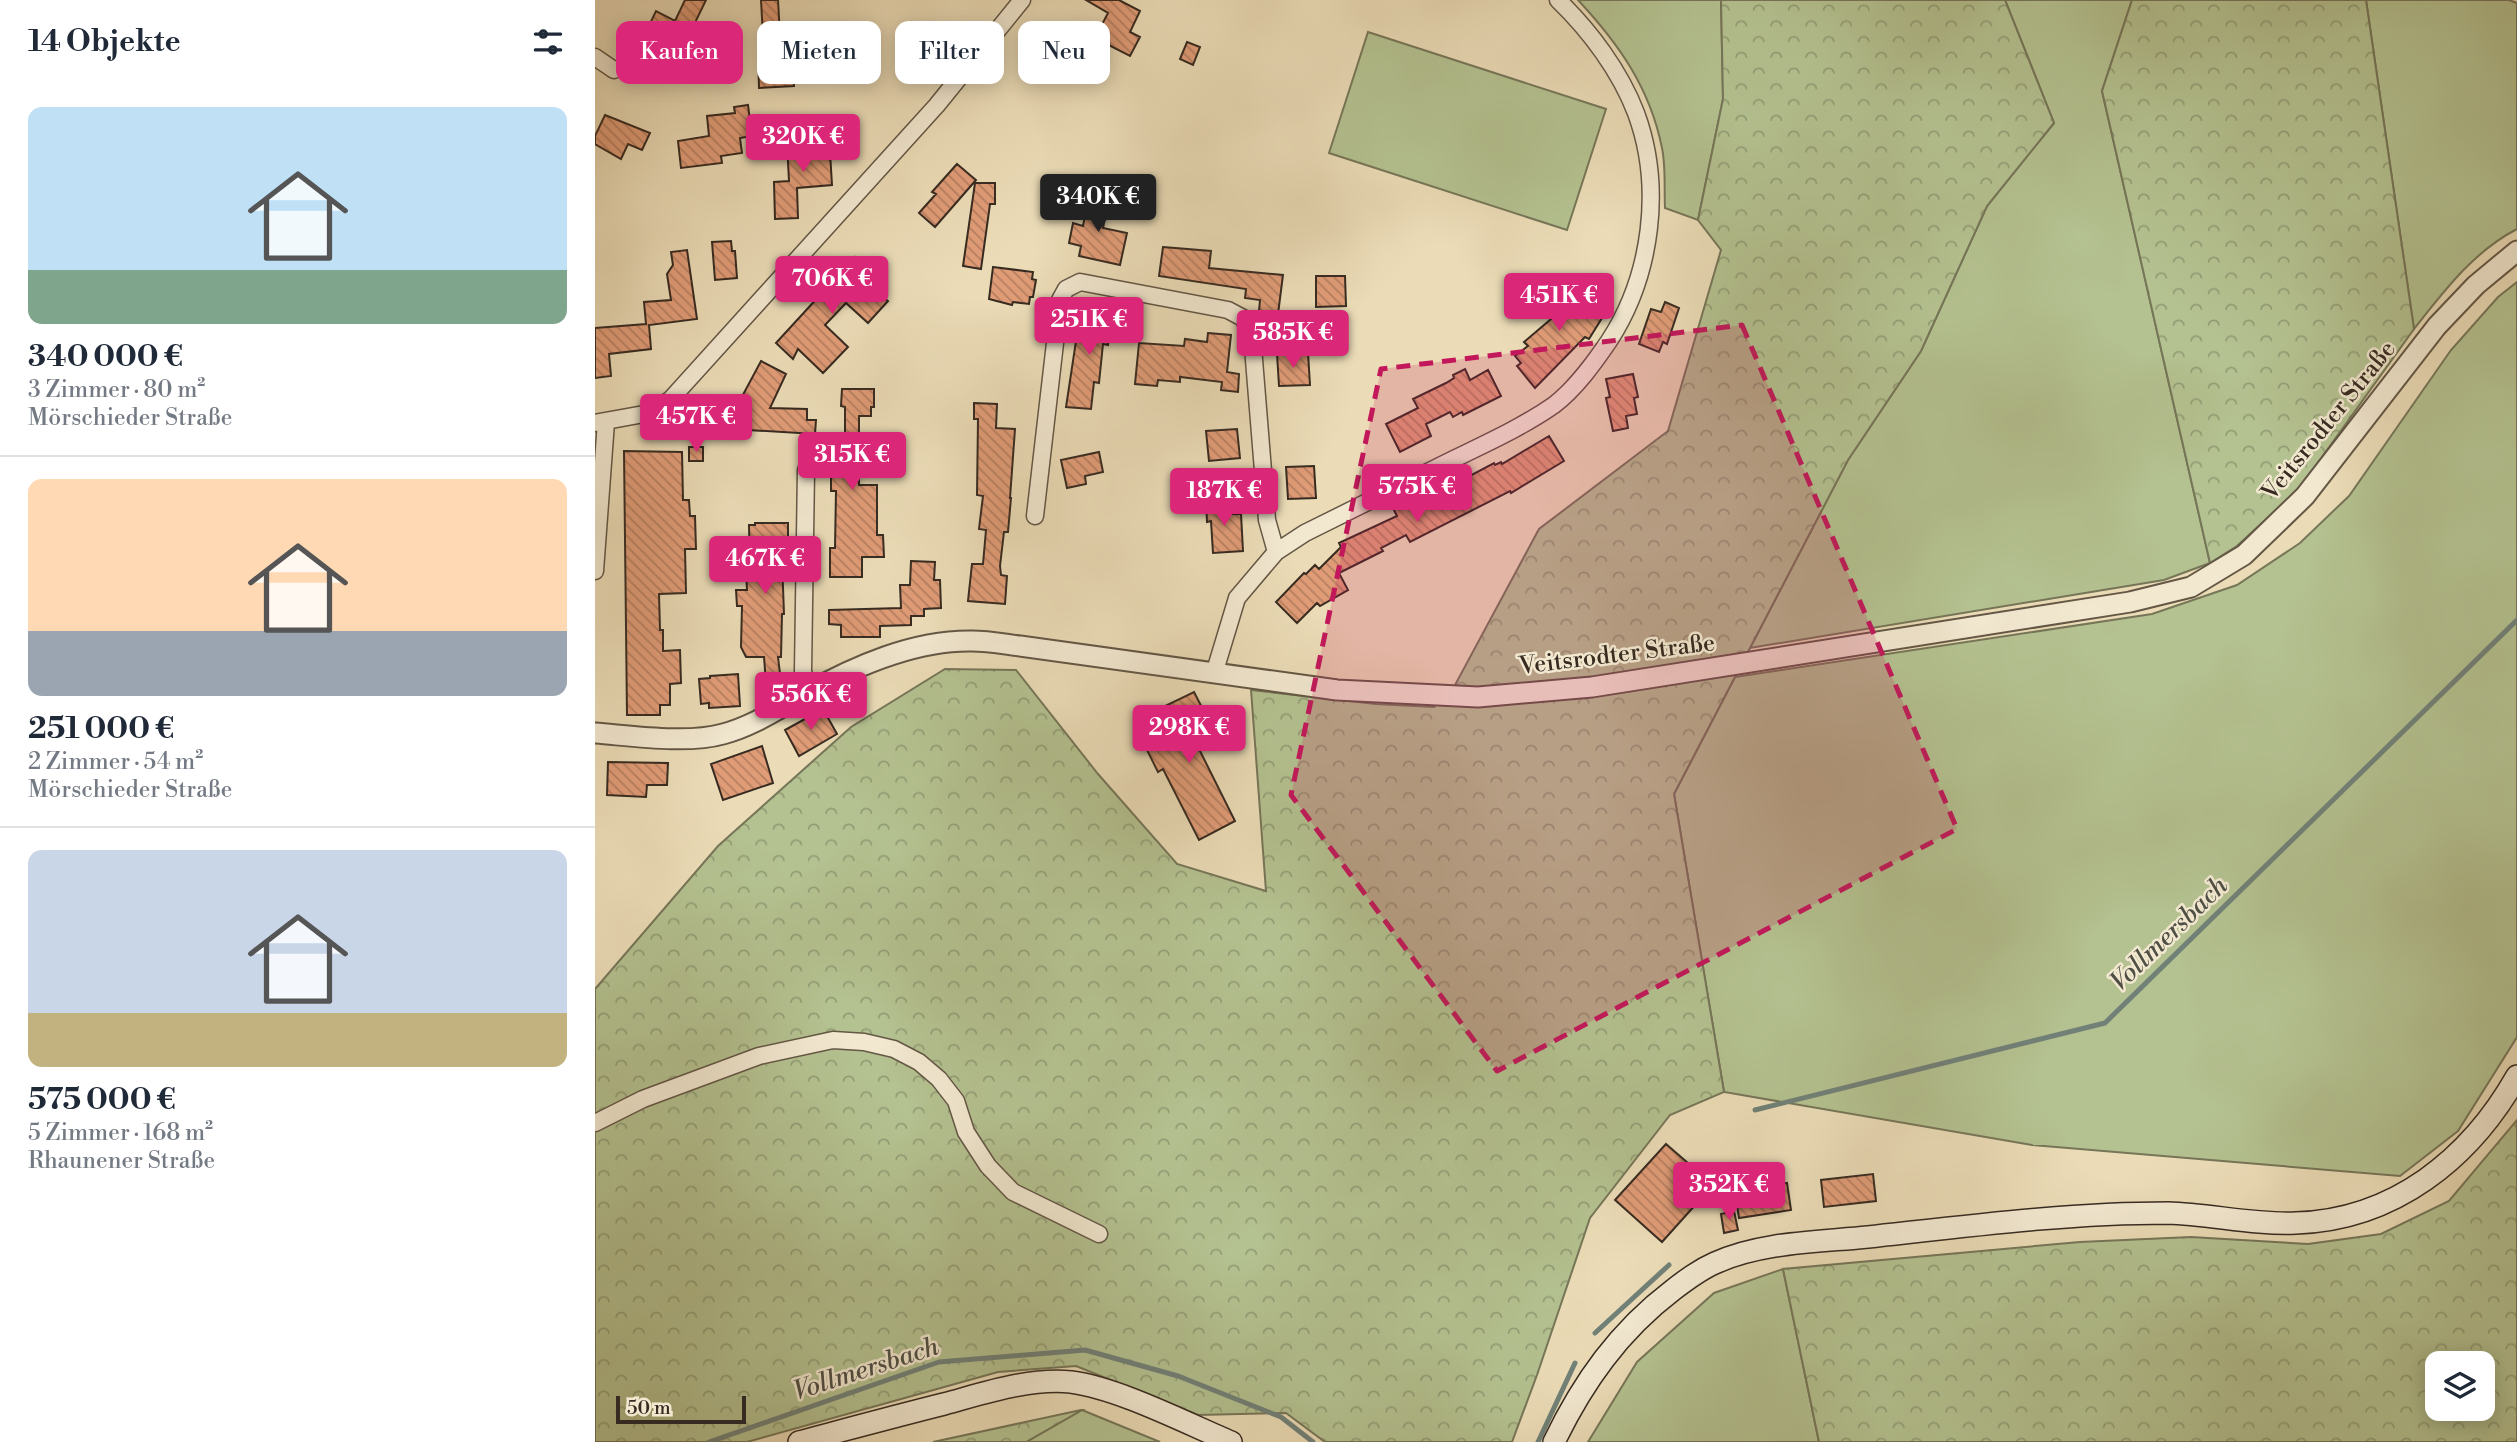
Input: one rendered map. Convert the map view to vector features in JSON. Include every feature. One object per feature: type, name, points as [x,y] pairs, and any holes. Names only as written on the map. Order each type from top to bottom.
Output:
[{"type":"main road","points":[[1554,1442],[1576,1398],[1614,1344],[1660,1300],[1689,1277],[1714,1263],[1740,1254],[1778,1247],[2000,1222],[2171,1213],[2270,1222],[2323,1222],[2365,1212],[2408,1192],[2454,1159],[2486,1122],[2517,1076]]},
{"type":"main road","points":[[799,1442],[986,1392],[1027,1383],[1072,1382],[1117,1395],[1231,1442]]},
{"type":"street","points":[[595,571],[601,423],[644,414],[670,400],[928,115],[1022,0]]},
{"type":"street","points":[[1215,674],[1237,597],[1276,552],[1305,533],[1502,435],[1555,404],[1593,366],[1621,323],[1642,270],[1651,214],[1648,159],[1636,112],[1609,59],[1558,0]]},
{"type":"street","points":[[595,57],[614,70]]},
{"type":"street","name":"Veitsrodter Straße","points":[[595,733],[670,739],[722,735],[756,722],[808,692],[887,656],[924,646],[971,641],[1337,690],[1479,697],[1592,687],[2130,602],[2191,587],[2244,555],[2305,496],[2437,326],[2476,285],[2517,251]]},
{"type":"street","points":[[1035,516],[1060,300],[1066,289],[1080,282],[1228,310],[1243,318],[1252,335],[1267,520],[1276,552]]},
{"type":"street","points":[[806,470],[803,671],[808,692]]},
{"type":"street","points":[[595,1123],[643,1099],[759,1056],[833,1040],[865,1042],[894,1049],[919,1062],[939,1079],[956,1101],[966,1132],[988,1166],[1013,1192],[1099,1234]]},
{"type":"highlighted area","points":[[1742,325],[1957,829],[1497,1071],[1291,795],[1381,369]]},
{"type":"green space","points":[[1578,0],[1721,0],[1723,99],[1698,220],[1665,208],[1663,155],[1650,106],[1619,50]]},
{"type":"green space","points":[[1721,0],[2005,0],[2054,123],[1987,206],[1921,351],[1848,460],[1674,794],[1724,1092],[1670,1115],[1590,1218],[1512,1442],[1325,1442],[1286,1413],[1198,1415],[1076,1366],[998,1372],[747,1442],[595,1442],[595,989],[718,846],[851,727],[945,669],[1016,670],[1098,774],[1177,864],[1266,891],[1251,690],[1376,704],[1434,707],[1454,687],[1539,529],[1668,431],[1721,250],[1698,220],[1723,99]]},
{"type":"green space","points":[[2005,0],[2132,0],[2102,91],[2210,563],[2164,580],[1750,648],[1848,460],[1921,351],[1987,206],[2054,123]]},
{"type":"green space","points":[[2132,0],[2366,0],[2414,329],[2299,489],[2237,546],[2210,563],[2102,91]]},
{"type":"green space","points":[[2366,0],[2509,0],[2517,3],[2517,229],[2501,238],[2473,261],[2414,329]]},
{"type":"green space","points":[[1368,32],[1606,109],[1567,230],[1329,153]]},
{"type":"green space","points":[[2517,282],[2517,1037],[2458,1131],[2400,1176],[2032,1145],[1724,1092],[1674,794],[1735,677],[2152,614],[2237,585],[2300,543],[2349,496],[2451,350],[2498,297]]},
{"type":"green space","points":[[2517,1120],[2517,1442],[1819,1442],[1783,1269],[2080,1242],[2191,1237],[2308,1244],[2381,1234],[2449,1201]]},
{"type":"green space","points":[[1783,1269],[1819,1442],[1588,1442],[1637,1362],[1714,1293]]},
{"type":"green space","points":[[1081,1410],[1026,1442],[933,1442]]},
{"type":"green space","points":[[1082,1410],[1160,1442],[1026,1442]]},
{"type":"building","points":[[685,0],[706,0],[696,21],[675,21]]},
{"type":"building","points":[[761,0],[778,0],[779,21],[762,21]]},
{"type":"building","points":[[1086,0],[1119,0],[1140,11],[1130,32],[1140,37],[1130,56],[1110,46],[1110,21],[1104,21],[1108,13]]},
{"type":"building","points":[[656,11],[675,21],[651,21]]},
{"type":"building","points":[[1187,42],[1200,47],[1193,65],[1180,59]]},
{"type":"building","points":[[759,84],[794,84],[794,86],[759,88]]},
{"type":"building","points":[[748,105],[752,136],[740,138],[742,153],[721,156],[722,163],[681,168],[678,141],[709,136],[707,116],[735,113],[734,107]]},
{"type":"building","points":[[605,115],[650,133],[642,150],[628,144],[621,159],[595,144],[595,136]]},
{"type":"building","points":[[833,138],[834,152],[830,152],[832,185],[797,188],[798,218],[775,219],[774,182],[789,181],[787,143]]},
{"type":"building","points":[[957,164],[976,180],[935,227],[919,213],[936,194],[932,192]]},
{"type":"building","points":[[975,183],[995,183],[995,204],[990,204],[981,269],[963,266]]},
{"type":"building","points":[[1089,194],[1109,198],[1103,228],[1127,233],[1120,265],[1079,256],[1081,246],[1069,243],[1073,223],[1083,226]]},
{"type":"building","points":[[731,241],[732,251],[735,251],[737,278],[715,280],[712,242]]},
{"type":"building","points":[[1163,247],[1211,251],[1209,268],[1283,275],[1278,314],[1259,311],[1260,300],[1245,298],[1246,289],[1159,276]]},
{"type":"building","points":[[687,250],[697,319],[649,325],[651,349],[609,354],[611,376],[595,378],[595,328],[646,324],[644,302],[671,300],[667,274],[673,265],[671,252]]},
{"type":"building","points":[[855,257],[873,273],[866,282],[888,301],[868,323],[846,303],[825,325],[848,347],[823,373],[798,349],[793,359],[776,343]]},
{"type":"building","points":[[993,267],[1033,272],[1032,279],[1036,280],[1029,304],[1013,302],[1012,305],[989,299]]},
{"type":"building","points":[[1316,276],[1345,276],[1346,306],[1316,307]]},
{"type":"building","points":[[1567,282],[1570,285],[1572,282],[1597,298],[1591,311],[1602,318],[1589,339],[1585,337],[1535,388],[1517,366],[1521,363],[1515,356],[1528,346],[1524,342],[1551,319],[1544,314]]},
{"type":"building","points":[[1665,302],[1679,308],[1667,344],[1663,342],[1659,352],[1639,344],[1651,309],[1661,312]]},
{"type":"building","points":[[1085,306],[1112,309],[1108,345],[1103,344],[1099,383],[1094,382],[1091,409],[1066,407],[1076,341],[1080,342]]},
{"type":"building","points":[[1208,333],[1231,335],[1227,372],[1239,374],[1238,392],[1221,390],[1222,382],[1180,377],[1180,382],[1158,380],[1157,386],[1135,384],[1139,343],[1184,346],[1185,339],[1207,342]]},
{"type":"building","points":[[1308,353],[1310,385],[1279,386],[1277,354]]},
{"type":"building","points":[[761,361],[786,374],[770,408],[807,409],[807,420],[816,420],[815,434],[748,430],[749,406],[737,406]]},
{"type":"building","points":[[1465,369],[1470,380],[1488,370],[1501,396],[1463,415],[1462,412],[1453,417],[1450,412],[1426,424],[1431,436],[1400,452],[1386,424],[1418,408],[1413,399],[1446,383],[1454,378],[1453,375]]},
{"type":"building","points":[[1633,374],[1638,397],[1634,398],[1637,414],[1626,416],[1628,428],[1613,431],[1606,398],[1610,397],[1606,379]]},
{"type":"building","points":[[842,389],[874,389],[871,416],[859,416],[859,485],[877,485],[877,535],[883,535],[884,557],[862,557],[862,577],[830,577],[830,548],[835,548],[836,491],[831,491],[831,464],[824,464],[824,437],[845,436]]},
{"type":"building","points":[[974,403],[997,404],[996,428],[1015,429],[1008,532],[1004,532],[1000,566],[1001,575],[1007,576],[1005,604],[968,601],[972,564],[983,564],[986,530],[979,529],[983,496],[977,495],[978,419],[974,419]]},
{"type":"building","points":[[1237,429],[1240,458],[1209,461],[1206,431]]},
{"type":"building","points":[[1549,436],[1564,461],[1511,493],[1510,491],[1410,542],[1406,535],[1381,548],[1383,551],[1339,573],[1348,590],[1320,606],[1317,603],[1297,623],[1276,602],[1304,573],[1315,565],[1319,569],[1341,547],[1339,543],[1397,516],[1393,508],[1428,490],[1435,505],[1469,488],[1464,479],[1494,463],[1502,464]]},
{"type":"building","points":[[689,447],[703,447],[703,461],[689,461]]},
{"type":"building","points":[[624,451],[682,452],[683,500],[689,500],[690,516],[695,516],[696,549],[685,549],[686,593],[659,594],[663,651],[680,650],[681,683],[670,684],[670,705],[660,705],[660,715],[627,715]]},
{"type":"building","points":[[1099,452],[1103,472],[1085,476],[1086,484],[1067,488],[1061,460]]},
{"type":"building","points":[[1314,466],[1316,498],[1288,499],[1286,467]]},
{"type":"building","points":[[1226,500],[1227,514],[1241,514],[1243,551],[1213,553],[1211,521],[1207,522],[1206,501]]},
{"type":"building","points":[[788,523],[788,561],[782,560],[784,614],[781,657],[778,657],[781,682],[766,683],[764,657],[746,657],[741,647],[742,606],[737,606],[736,590],[747,590],[746,571],[750,571],[749,525]]},
{"type":"building","points":[[911,561],[935,562],[934,580],[940,580],[941,608],[924,609],[924,616],[911,616],[911,625],[880,626],[880,637],[841,637],[841,625],[829,624],[829,610],[901,608],[900,585],[910,585]]},
{"type":"building","points":[[738,674],[740,706],[709,708],[709,703],[701,704],[699,679]]},
{"type":"building","points":[[1194,692],[1215,733],[1196,743],[1235,821],[1199,840],[1163,769],[1158,772],[1141,738],[1167,724],[1159,709]]},
{"type":"building","points":[[823,709],[837,734],[799,756],[785,730]]},
{"type":"building","points":[[762,746],[773,783],[723,800],[711,764]]},
{"type":"building","points":[[608,762],[668,763],[667,785],[647,785],[646,797],[607,795]]},
{"type":"building","points":[[1666,1144],[1689,1164],[1687,1167],[1695,1183],[1685,1193],[1697,1203],[1662,1242],[1615,1200]]},
{"type":"building","points":[[1873,1174],[1876,1201],[1824,1207],[1821,1180]]},
{"type":"building","points":[[1787,1183],[1791,1210],[1739,1218],[1735,1192]]},
{"type":"building","points":[[1734,1211],[1738,1230],[1724,1233],[1721,1214]]},
{"type":"waterway","name":"Vollmersbach","points":[[1755,1110],[2105,1023],[2517,620]]},
{"type":"waterway","name":"Vollmersbach","points":[[1595,1333],[1669,1265]]},
{"type":"waterway","name":"Vollmersbach","points":[[709,1442],[939,1362],[1085,1350],[1178,1376],[1281,1417],[1313,1442]]},
{"type":"waterway","name":"Vollmersbach","points":[[1538,1442],[1575,1363]]}]
